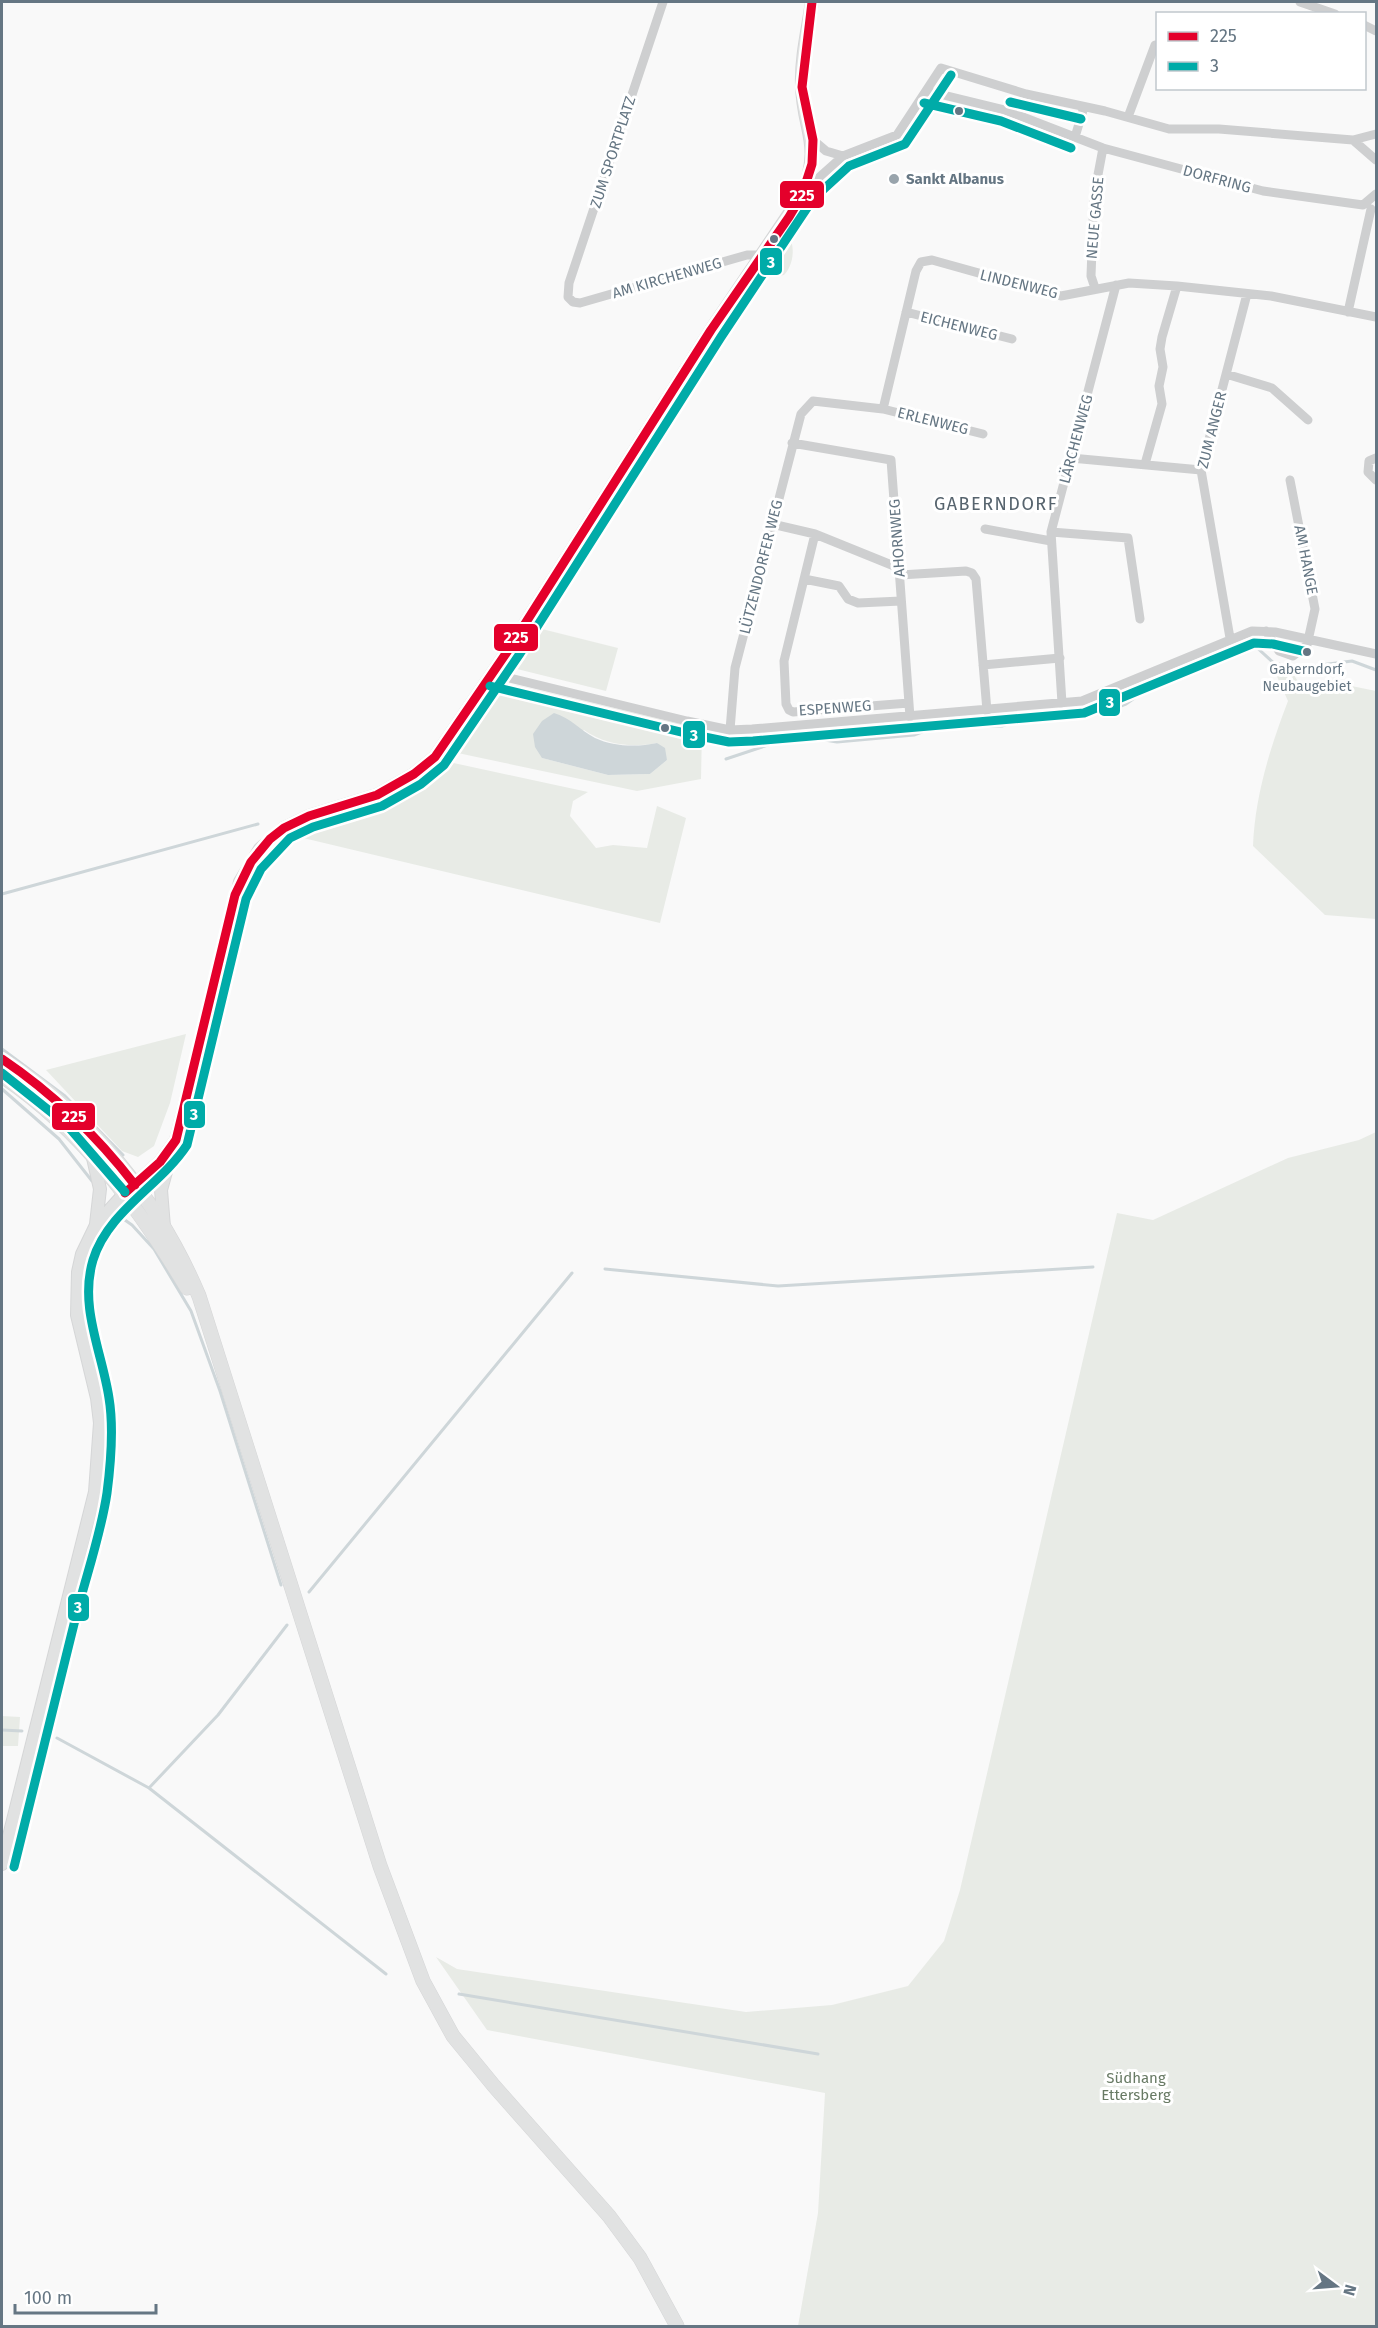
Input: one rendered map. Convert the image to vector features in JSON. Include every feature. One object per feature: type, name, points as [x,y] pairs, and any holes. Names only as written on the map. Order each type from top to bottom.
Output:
[{"type":"main road","points":[[2,1059],[59,1101],[106,1148],[209,1329]]},
{"type":"main road","points":[[2,1076],[48,1112],[130,1189],[165,1231],[192,1280],[380,1866],[423,1981],[453,2036],[609,2216],[640,2258],[677,2326]]},
{"type":"street","name":"ZUM SPORTPLATZ","points":[[573,302],[568,297],[570,283],[663,2]]},
{"type":"street","points":[[165,1231],[160,1199],[185,1107],[235,895],[251,862],[270,839],[284,828],[309,816],[377,795],[414,774],[435,756],[493,674],[804,191],[812,164],[813,140],[802,87],[812,2]]},
{"type":"street","points":[[1300,2],[1320,5]]},
{"type":"street","points":[[1128,117],[1155,45]]},
{"type":"street","points":[[804,191],[843,156],[897,135],[941,68],[949,68],[986,83],[1169,129],[1219,129],[1353,140],[1377,134]]},
{"type":"street","name":"DORFRING","points":[[927,92],[1005,110],[1103,147],[1286,196],[1370,208]]},
{"type":"street","points":[[1076,136],[1084,107]]},
{"type":"street","points":[[813,140],[826,151],[843,156]]},
{"type":"street","points":[[1353,140],[1377,160]]},
{"type":"street","name":"NEUE GASSE","points":[[1095,288],[1091,276],[1094,196],[1103,147]]},
{"type":"street","points":[[1348,312],[1370,208],[1377,194]]},
{"type":"street","name":"AM KIRCHENWEG","points":[[573,302],[580,303],[747,255],[762,255]]},
{"type":"street","name":"LINDENWEG","points":[[883,409],[916,271],[921,262],[928,260],[1061,296],[1116,285],[1177,286],[1271,296],[1377,317]]},
{"type":"street","name":"LÄRCHENWEG","points":[[1062,703],[1051,536],[1116,285]]},
{"type":"street","points":[[1145,464],[1162,404],[1159,386],[1163,367],[1160,349],[1177,286]]},
{"type":"street","name":"ZUM ANGER","points":[[1230,638],[1201,470],[1247,294]]},
{"type":"street","name":"EICHENWEG","points":[[906,312],[1012,339]]},
{"type":"street","points":[[1226,374],[1272,388],[1308,420]]},
{"type":"street","name":"LÜTZENDORFER WEG","points":[[730,730],[735,668],[792,443],[805,406],[820,400],[883,409]]},
{"type":"street","name":"ERLENWEG","points":[[883,409],[983,434]]},
{"type":"street","name":"AHORNWEG","points":[[792,443],[891,460],[909,717]]},
{"type":"street","points":[[1071,458],[1201,470]]},
{"type":"street","points":[[1377,458],[1369,461],[1368,472],[1377,480]]},
{"type":"street","name":"AM HANGE","points":[[1290,480],[1315,609],[1310,640]]},
{"type":"street","points":[[772,524],[815,534],[899,572],[966,571],[972,573],[976,579],[987,711]]},
{"type":"street","points":[[985,529],[1051,536],[1128,538],[1140,619]]},
{"type":"street","name":"ESPENWEG","points":[[815,534],[784,661],[789,710],[793,712],[909,702]]},
{"type":"street","points":[[804,579],[839,586],[848,599],[858,603],[901,601]]},
{"type":"street","points":[[493,674],[730,730],[987,711],[1062,703],[1097,696],[1230,638],[1252,631],[1266,631],[1377,654]]},
{"type":"street","points":[[1266,631],[1279,651],[1286,656],[1293,656],[1302,651],[1310,640]]},
{"type":"street","points":[[983,665],[1060,658]]},
{"type":"street","points":[[2,1864],[94,1492],[99,1450],[97,1398],[77,1315],[76,1290],[82,1254],[96,1225],[172,1148]]},
{"type":"street","points":[[92,1154],[100,1189],[96,1225]]},
{"type":"green space","points":[[787,233],[793,248],[790,266],[784,275],[772,277],[762,271],[769,256],[773,258],[776,253],[773,251]]},
{"type":"green space","points":[[534,627],[618,648],[606,691],[517,669],[515,662]]},
{"type":"green space","points":[[1279,662],[1290,669],[1299,683],[1322,680],[1376,691],[1376,919],[1325,915],[1253,846],[1254,827],[1265,772],[1288,701],[1274,670]]},
{"type":"green space","points":[[494,685],[516,685],[702,729],[701,779],[637,791],[453,752],[458,735]],"holes":[[[584,730],[619,744],[657,743],[667,760],[650,774],[608,775],[542,758]]]},
{"type":"green space","points":[[449,762],[588,792],[573,801],[570,816],[596,848],[613,845],[647,848],[657,806],[686,818],[660,923],[299,837],[337,820],[378,809],[411,795]]},
{"type":"green space","points":[[186,1034],[170,1103],[154,1146],[138,1157],[122,1151],[46,1070]]},
{"type":"green space","name":"Südhang Ettersberg","points":[[1376,1132],[1376,2326],[798,2326],[818,2213],[825,2093],[487,2030],[436,1957],[457,1969],[746,2012],[832,2005],[908,1986],[944,1941],[960,1890],[1117,1213],[1153,1220],[1288,1158],[1359,1140]]},
{"type":"green space","points":[[2,1716],[20,1717],[18,1746],[2,1746]]},
{"type":"shaded area","points":[[554,713],[602,741],[626,745],[657,743],[665,748],[667,760],[650,774],[608,775],[542,758],[535,747],[533,734],[542,721]]},
{"type":"waterway","points":[[1243,650],[1254,645],[1276,665],[1289,669],[1352,661],[1376,670]]},
{"type":"waterway","points":[[1077,714],[1108,711],[1126,704],[1166,676],[1224,659]]},
{"type":"waterway","points":[[726,759],[783,740],[812,738],[837,742],[914,735],[935,727],[1002,726],[1019,720],[1052,717]]},
{"type":"waterway","points":[[2,894],[258,824]]},
{"type":"waterway","points":[[2,1049],[65,1096],[123,1155]]},
{"type":"waterway","points":[[2,1089],[59,1139],[92,1181]]},
{"type":"waterway","points":[[122,1218],[132,1225],[154,1249],[191,1311],[220,1391],[281,1585]]},
{"type":"waterway","points":[[605,1269],[778,1286],[1093,1267]]},
{"type":"waterway","points":[[309,1592],[572,1273]]},
{"type":"waterway","points":[[57,1738],[149,1788],[218,1715],[287,1625]]},
{"type":"waterway","points":[[2,1730],[22,1731]]},
{"type":"waterway","points":[[149,1788],[386,1974]]},
{"type":"waterway","points":[[459,1994],[818,2054]]},
{"type":"transit line","name":"225","points":[[125,1193],[160,1162],[176,1140],[235,895],[251,862],[270,839],[284,828],[309,816],[377,795],[414,774],[435,757],[509,649],[711,330],[802,195],[812,164],[813,140],[802,87],[812,2]]},
{"type":"transit line","name":"3","points":[[14,1867],[107,1493],[112,1433],[106,1381],[90,1312],[89,1278],[93,1260],[110,1227],[176,1160],[187,1145],[246,899],[261,869],[290,838],[313,827],[382,806],[421,784],[444,765],[519,655],[721,337],[813,199],[849,166],[905,144],[951,75]]},
{"type":"transit line","name":"3","points":[[1010,102],[1081,119]]},
{"type":"transit line","name":"3","points":[[924,103],[1001,121],[1071,148]]},
{"type":"transit line","name":"3","points":[[490,686],[729,742],[1084,713],[1254,643],[1273,644],[1307,652]]},
{"type":"transit line","name":"225","points":[[2,1059],[74,1117],[135,1185]]},
{"type":"transit line","name":"3","points":[[2,1073],[66,1124],[125,1192]]},
{"type":"place","name":"Sankt Albanus","points":[[894,179]]},
{"type":"place","name":"Gaberndorf, Neubaugebiet","points":[[1307,652]]},
{"type":"district","name":"GABERNDORF","points":[[996,504]]}]
